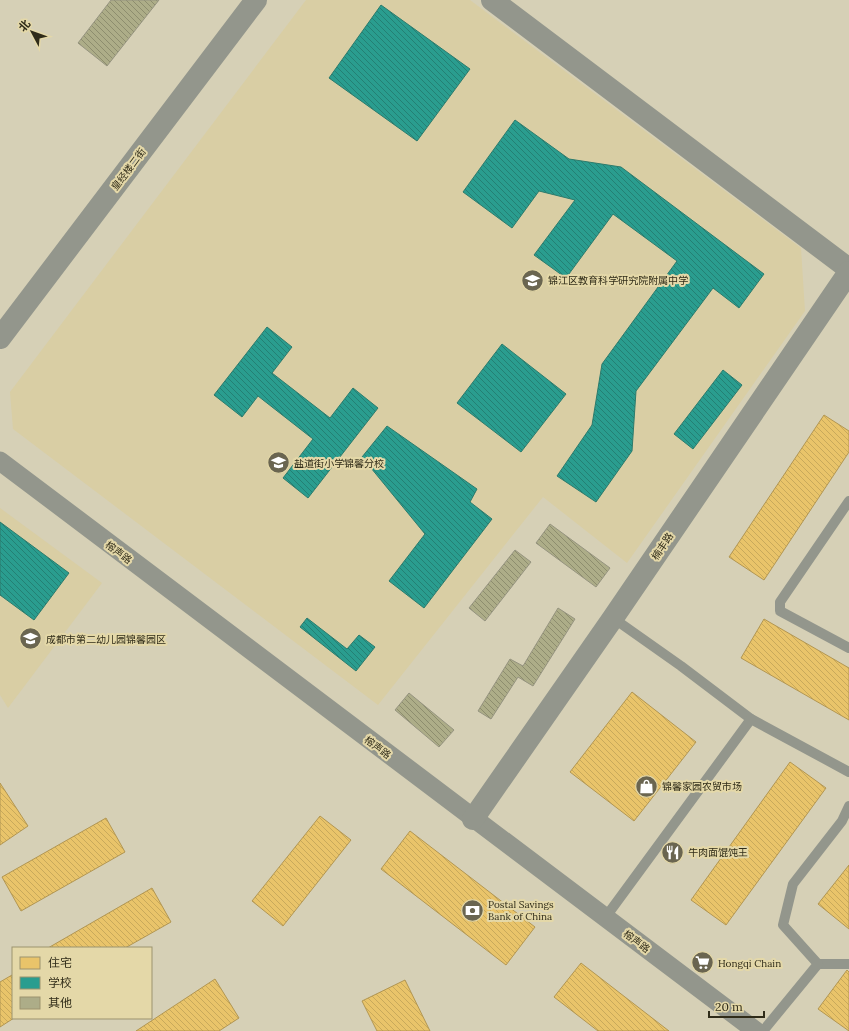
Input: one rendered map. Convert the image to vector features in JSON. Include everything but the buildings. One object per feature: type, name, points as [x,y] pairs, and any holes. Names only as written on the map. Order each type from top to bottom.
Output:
[{"type":"street","name":"皇经楼二街","points":[[0,338],[256,0]]},
{"type":"street","points":[[492,0],[849,269]]},
{"type":"street","name":"楠丰路","points":[[473,819],[613,618],[849,272]]},
{"type":"street","name":"榕声路","points":[[0,461],[756,1031]]},
{"type":"lane","points":[[849,501],[780,602],[780,611],[849,648]]},
{"type":"lane","points":[[613,618],[681,666],[751,719],[849,772]]},
{"type":"lane","points":[[605,918],[751,719]]},
{"type":"lane","points":[[849,806],[842,821],[792,884],[783,925],[818,964],[849,964]]},
{"type":"lane","points":[[763,1031],[818,964]]},
{"type":"shaded area","name":"锦江区教育科学研究院附属中学","points":[[306,0],[470,0],[801,248],[805,311],[627,563],[543,497],[378,705],[13,429],[10,392]]},
{"type":"shaded area","name":"成都市第二幼儿园锦馨园区","points":[[0,508],[102,583],[8,708],[0,695]]},
{"type":"place","name":"锦江区教育科学研究院附属中学","points":[[532,280]]},
{"type":"place","name":"盐道街小学锦馨分校","points":[[279,463]]},
{"type":"place","name":"成都市第二幼儿园锦馨园区","points":[[30,639]]},
{"type":"place","name":"锦馨家园农贸市场","points":[[646,786]]},
{"type":"place","name":"牛肉面馄饨王","points":[[672,852]]},
{"type":"place","name":"Postal Savings Bank of China","points":[[472,910]]},
{"type":"place","name":"Hongqi Chain","points":[[702,963]]}]
